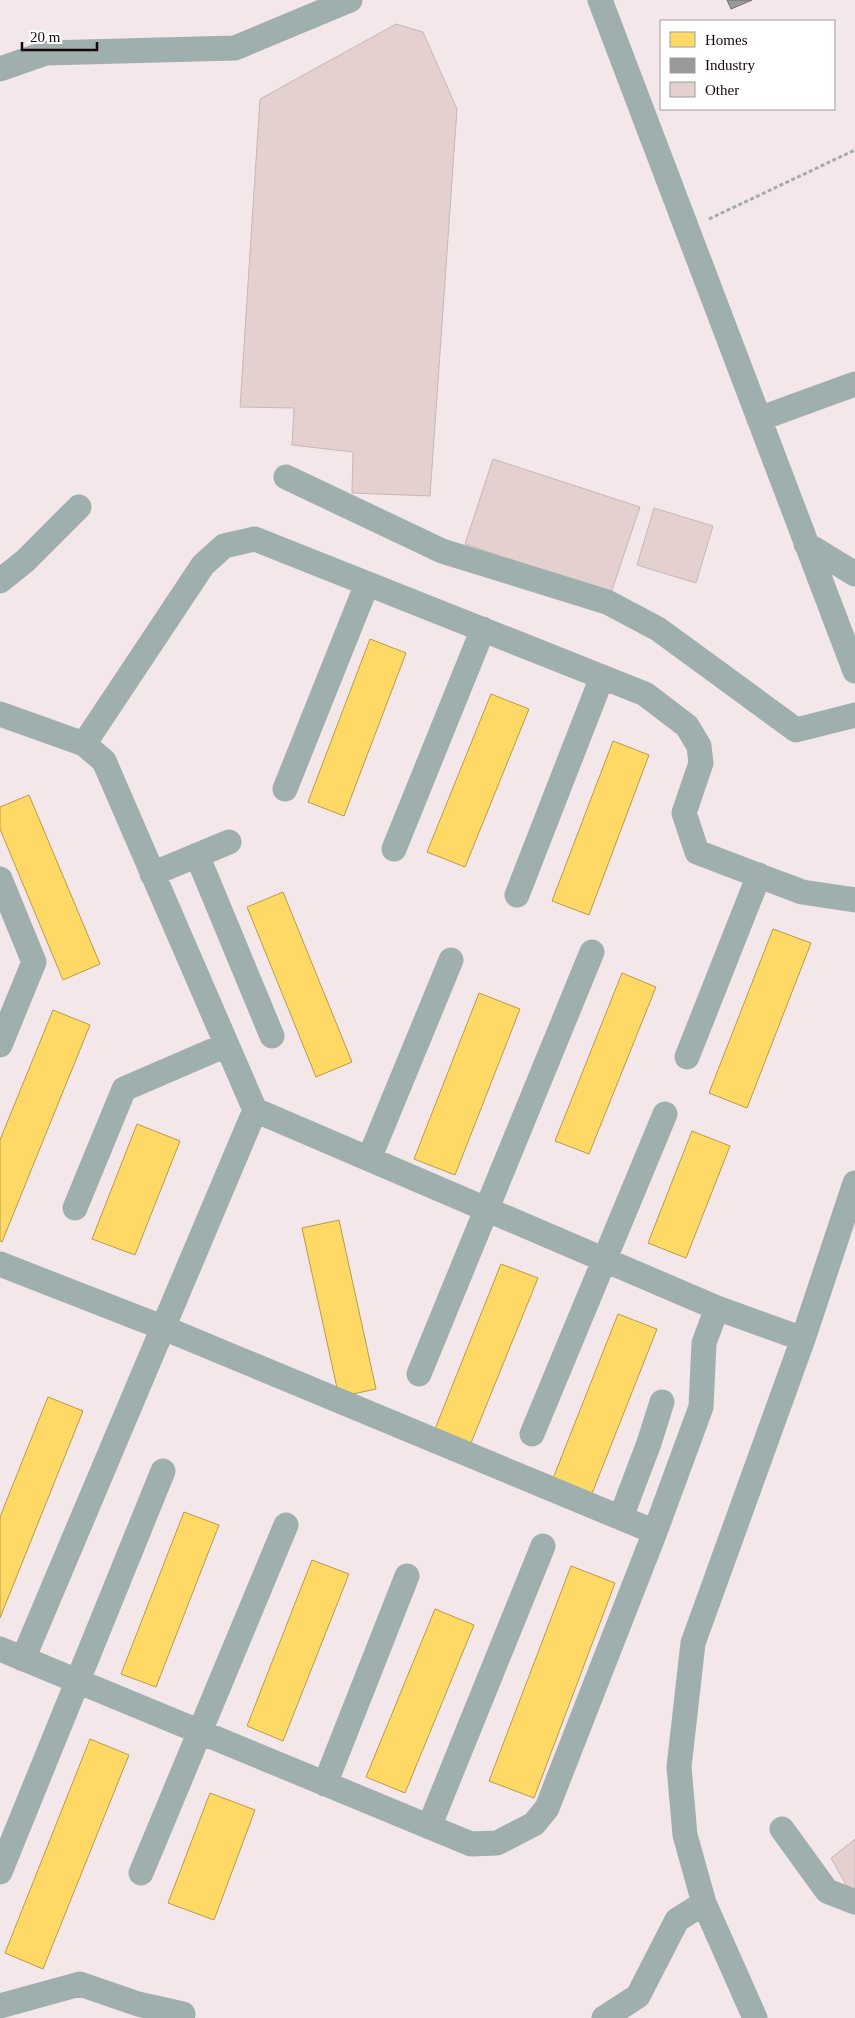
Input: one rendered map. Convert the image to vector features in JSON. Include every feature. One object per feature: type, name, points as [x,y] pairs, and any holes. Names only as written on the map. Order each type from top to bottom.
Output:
[{"type":"street","points":[[0,69],[46,53],[235,48],[326,6],[350,0]]},
{"type":"street","points":[[600,0],[855,671]]},
{"type":"street","points":[[759,419],[855,384]]},
{"type":"street","points":[[286,477],[442,551],[607,602],[658,630],[796,730],[855,715]]},
{"type":"street","points":[[0,582],[25,561],[79,507]]},
{"type":"street","points":[[84,744],[203,565],[224,546],[255,539],[645,694],[687,726],[699,746],[701,763],[684,813],[697,852],[802,892],[855,900]]},
{"type":"street","points":[[806,544],[855,574]]},
{"type":"street","points":[[285,789],[367,584]]},
{"type":"street","points":[[394,849],[483,629]]},
{"type":"street","points":[[517,894],[602,677]]},
{"type":"street","points":[[0,714],[84,744],[104,761],[255,1110],[717,1308],[803,1339]]},
{"type":"street","points":[[152,874],[229,842]]},
{"type":"street","points":[[197,855],[272,1036]]},
{"type":"street","points":[[687,1057],[759,875]]},
{"type":"street","points":[[0,879],[34,962],[0,1046]]},
{"type":"street","points":[[419,1374],[592,952]]},
{"type":"street","points":[[369,1159],[451,960]]},
{"type":"street","points":[[75,1208],[124,1089],[226,1044]]},
{"type":"street","points":[[23,1659],[255,1110]]},
{"type":"street","points":[[532,1434],[665,1114]]},
{"type":"street","points":[[755,2018],[704,1904],[686,1835],[679,1767],[692,1644],[803,1339],[855,1183]]},
{"type":"street","points":[[0,1264],[164,1328],[654,1532]]},
{"type":"street","points":[[0,1649],[471,1844],[497,1844],[534,1824],[547,1808],[701,1407],[704,1343],[717,1308]]},
{"type":"street","points":[[620,1517],[649,1443],[662,1402]]},
{"type":"street","points":[[0,1872],[164,1471]]},
{"type":"street","points":[[141,1873],[286,1525]]},
{"type":"street","points":[[429,1827],[543,1546]]},
{"type":"street","points":[[325,1784],[407,1576]]},
{"type":"street","points":[[782,1829],[827,1891],[855,1902]]},
{"type":"street","points":[[604,2018],[638,1996],[677,1920],[704,1904]]},
{"type":"street","points":[[0,2006],[80,1984],[138,2004],[183,2014]]},
{"type":"path","points":[[687,230],[855,150]]},
{"type":"building: Homes","points":[[370,639],[406,653],[344,816],[308,802]]},
{"type":"building: Homes","points":[[491,694],[529,709],[465,867],[427,852]]},
{"type":"building: Homes","points":[[613,741],[649,755],[589,915],[552,901]]},
{"type":"building: Homes","points":[[29,795],[100,964],[63,980],[0,829],[0,807]]},
{"type":"building: Homes","points":[[283,892],[352,1062],[316,1077],[247,907]]},
{"type":"building: Homes","points":[[773,929],[811,943],[747,1108],[709,1093]]},
{"type":"building: Homes","points":[[622,973],[656,987],[589,1154],[555,1141]]},
{"type":"building: Homes","points":[[479,993],[520,1009],[455,1175],[414,1159]]},
{"type":"building: Homes","points":[[53,1010],[90,1025],[2,1242],[0,1241],[0,1140]]},
{"type":"building: Homes","points":[[137,1124],[180,1141],[135,1255],[92,1239]]},
{"type":"building: Homes","points":[[692,1131],[730,1146],[686,1258],[648,1243]]},
{"type":"building: Homes","points":[[339,1220],[376,1389],[339,1397],[302,1228]]},
{"type":"building: Homes","points":[[501,1264],[538,1278],[471,1443],[435,1429]]},
{"type":"building: Homes","points":[[618,1314],[657,1329],[591,1496],[552,1481]]},
{"type":"building: Homes","points":[[48,1397],[83,1411],[0,1618],[0,1517]]},
{"type":"building: Homes","points":[[184,1512],[219,1525],[156,1687],[121,1674]]},
{"type":"building: Homes","points":[[312,1560],[349,1574],[283,1741],[247,1726]]},
{"type":"building: Homes","points":[[571,1566],[615,1583],[534,1798],[489,1781]]},
{"type":"building: Homes","points":[[435,1609],[474,1625],[405,1793],[366,1777]]},
{"type":"building: Homes","points":[[90,1739],[129,1755],[43,1969],[5,1953]]},
{"type":"building: Homes","points":[[210,1793],[255,1810],[214,1920],[168,1903]]},
{"type":"building: Industry","points":[[727,0],[752,0],[731,9]]},
{"type":"building: Other","points":[[396,24],[423,32],[457,109],[430,496],[352,493],[353,452],[292,445],[294,408],[240,407],[260,99]]},
{"type":"building: Other","points":[[493,459],[640,507],[611,593],[465,544]]},
{"type":"building: Other","points":[[654,508],[713,526],[696,583],[637,565]]},
{"type":"building: Other","points":[[855,1839],[855,1892],[849,1890],[831,1858]]}]
